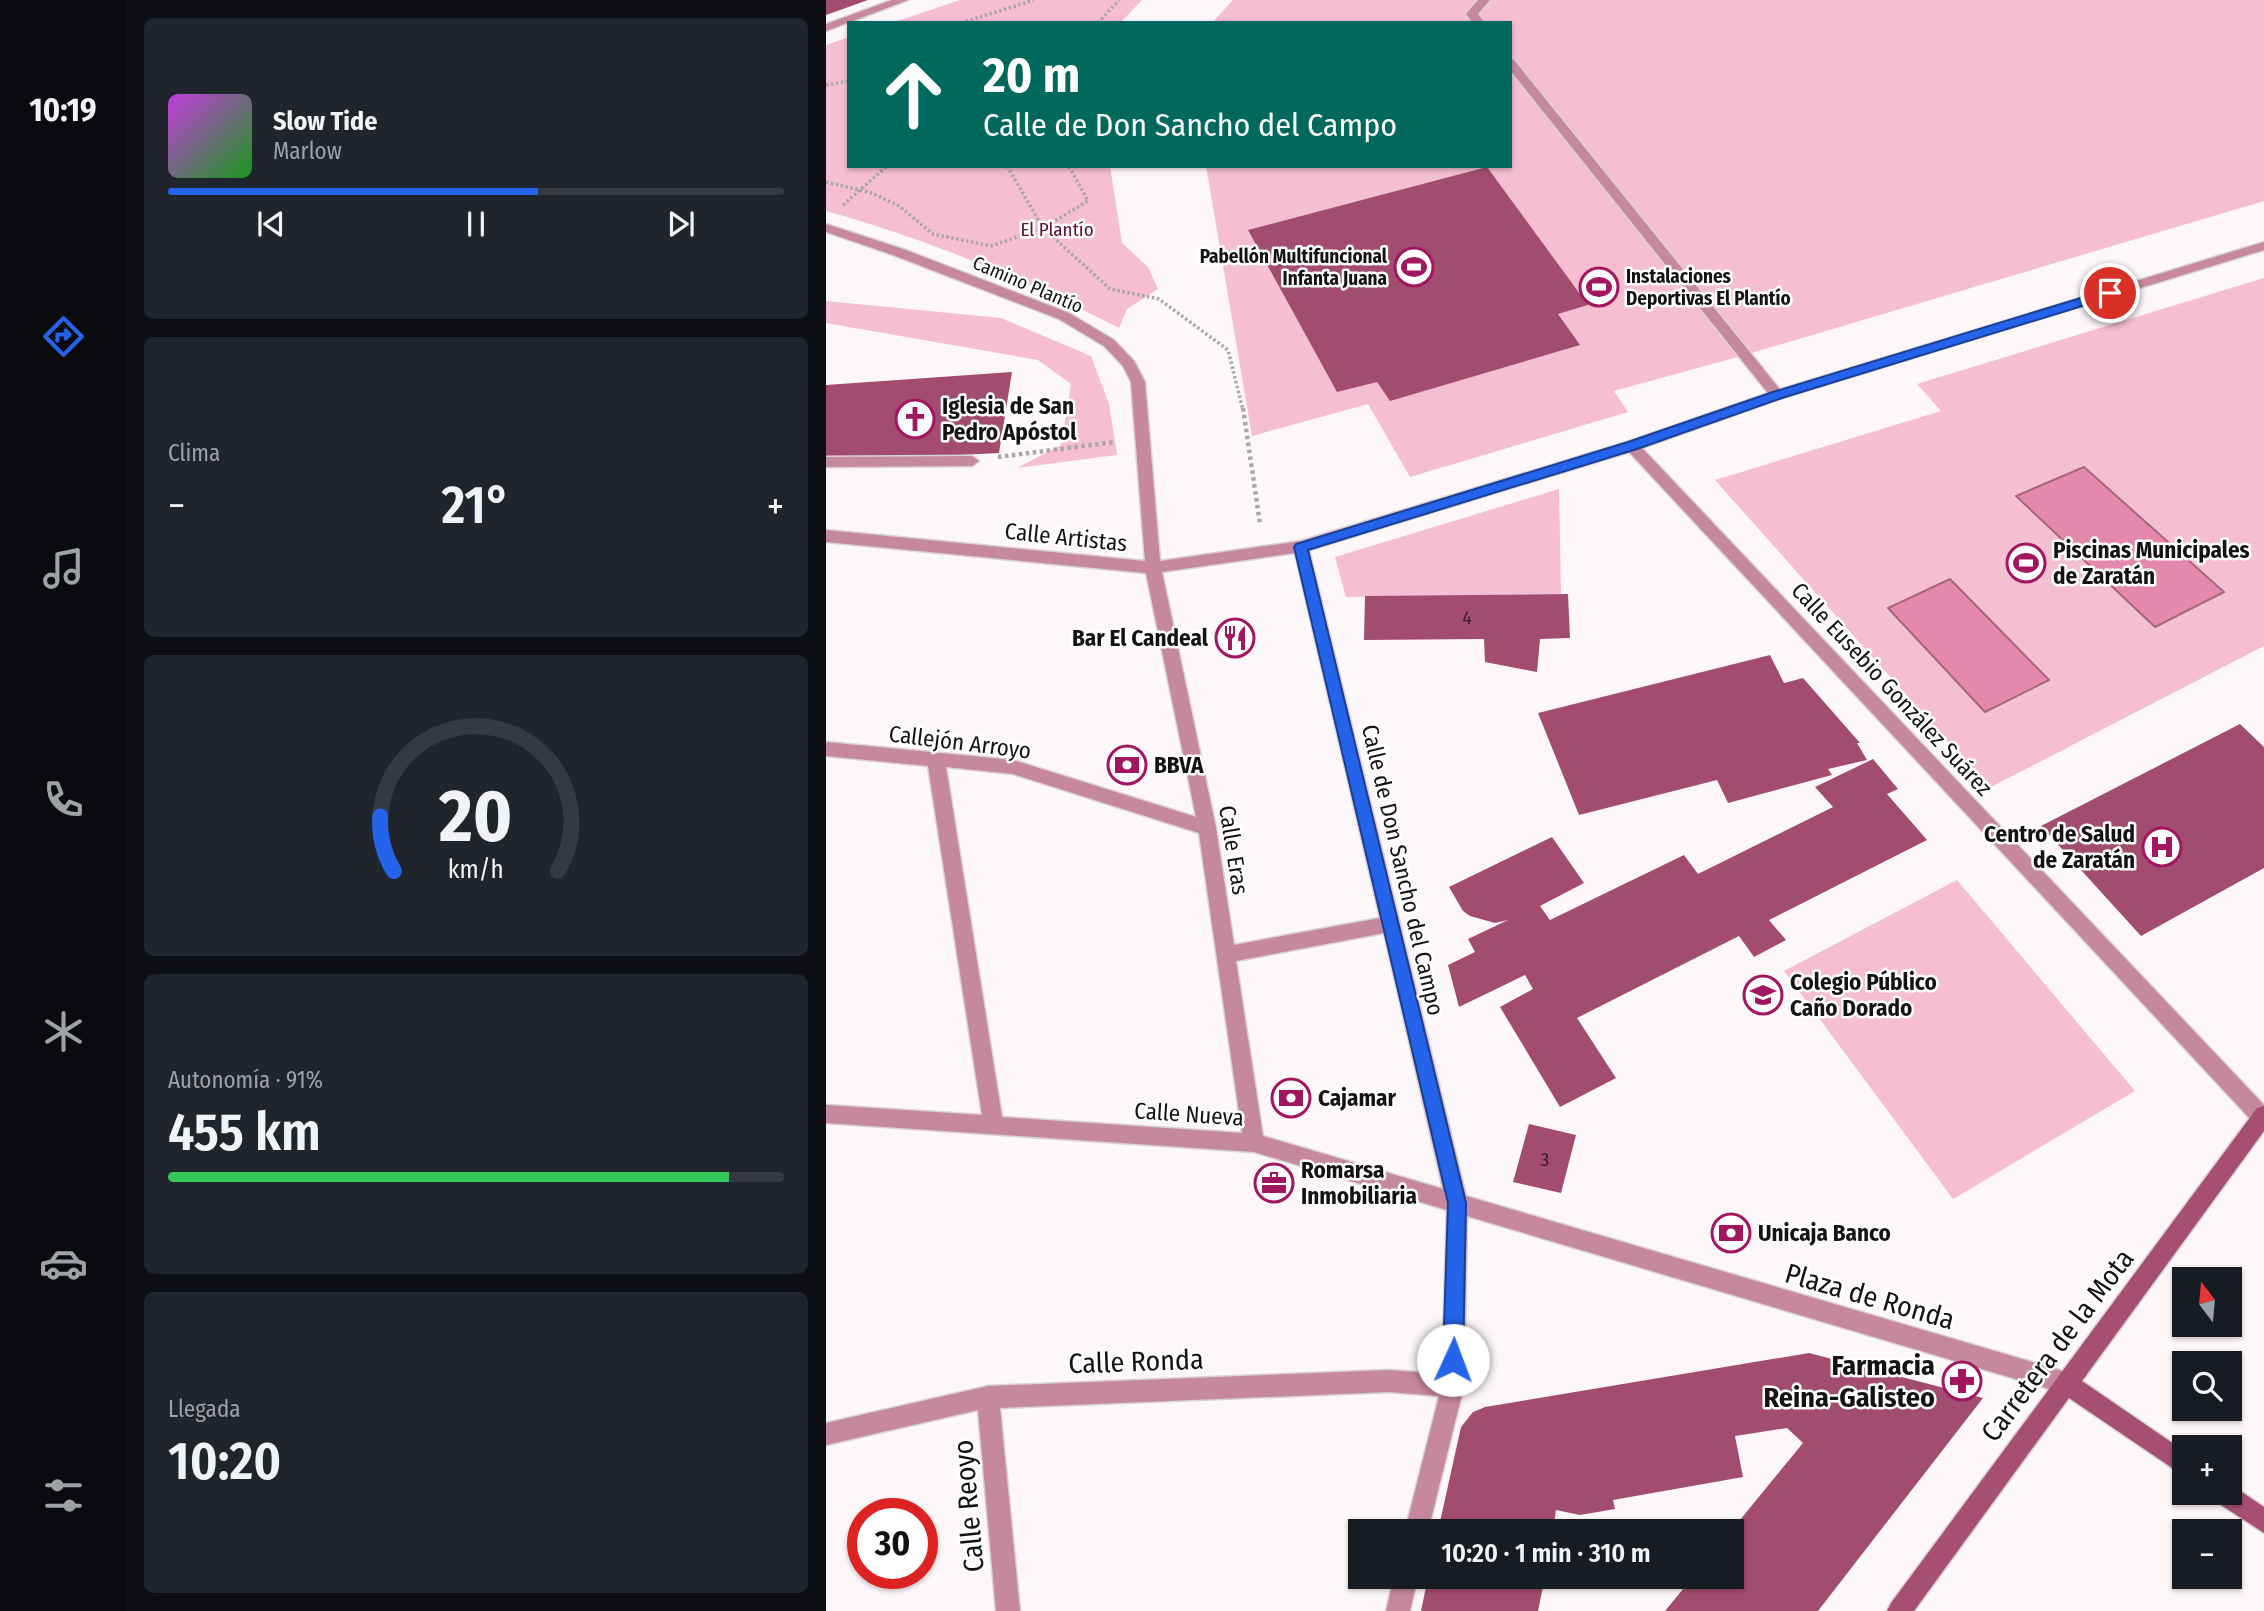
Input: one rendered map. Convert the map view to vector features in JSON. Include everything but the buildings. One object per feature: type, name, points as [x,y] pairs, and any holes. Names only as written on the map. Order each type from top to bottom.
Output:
[{"type":"main road","name":"Carretera de la Mota","points":[[1899,1611],[2263,1116]]},
{"type":"main road","points":[[2066,1383],[2172,1457]]},
{"type":"main road","points":[[2241,1505],[2264,1521]]},
{"type":"street","points":[[826,27],[902,0]]},
{"type":"street","points":[[1477,21],[1472,14],[1484,0]]},
{"type":"street","points":[[1512,64],[1777,395]]},
{"type":"street","name":"Camino Plantío","points":[[826,228],[898,251],[1064,316],[1109,343],[1129,364],[1138,382],[1153,568]]},
{"type":"street","name":"Calle Artistas","points":[[826,536],[1153,568],[1301,547],[1632,446],[1777,395],[2264,246]]},
{"type":"street","name":"Calle Eusebio González Suárez","points":[[1632,446],[2263,1116]]},
{"type":"street","points":[[826,462],[972,461]]},
{"type":"street","name":"Calle de Don Sancho del Campo","points":[[1301,547],[1457,1203],[1452,1386],[1420,1519]]},
{"type":"street","name":"Calle Eras","points":[[1153,568],[1207,828],[1254,1143]]},
{"type":"street","name":"Callejón Arroyo","points":[[826,749],[1013,767],[1207,828]]},
{"type":"street","points":[[936,761],[993,1125]]},
{"type":"street","points":[[1226,956],[1391,924]]},
{"type":"street","name":"Calle Nueva","points":[[826,1114],[1254,1143],[1457,1203]]},
{"type":"street","name":"Plaza de Ronda","points":[[1457,1203],[2066,1383]]},
{"type":"street","name":"Calle Ronda","points":[[826,1434],[988,1396],[1389,1381],[1452,1386]]},
{"type":"street","name":"Calle Reoyo","points":[[988,1396],[1008,1611]]},
{"type":"street","points":[[1398,1611],[1403,1589]]},
{"type":"path","points":[[967,21],[1034,0]]},
{"type":"path","points":[[1100,21],[1119,0]]},
{"type":"path","points":[[826,85],[847,81]]},
{"type":"path","points":[[842,206],[885,168]]},
{"type":"path","points":[[1008,168],[1043,228],[1110,289],[1159,299],[1228,350],[1241,398],[1265,552]]},
{"type":"path","points":[[826,182],[860,190],[899,206],[933,234],[991,246],[1043,228],[1088,201],[1070,168]]},
{"type":"path","points":[[972,461],[1143,438]]},
{"type":"green space","points":[[960,0],[1142,0],[1122,21],[898,21]]},
{"type":"green space","name":"Instalaciones Deportivas El Plantío","points":[[1233,0],[2264,0],[2264,201],[1745,355],[1614,391],[1628,412],[1410,477],[1368,404],[1252,436],[1206,168],[1512,168],[1512,21],[1214,21]]},
{"type":"green space","name":"El Plantío","points":[[847,38],[847,168],[1110,168],[1122,243],[1148,267],[1158,289],[1127,309],[1119,328],[976,262],[901,234],[826,211],[826,45]]},
{"type":"green space","name":"Piscinas Municipales de Zaratán","points":[[2264,278],[2264,646],[1989,788],[1715,480],[1941,411],[1917,384]]},
{"type":"green space","points":[[826,301],[1001,318],[1091,356],[1109,404],[1117,455],[1017,468],[1061,445],[1071,384],[1038,360],[826,323]]},
{"type":"green space","points":[[1559,489],[1561,594],[1346,597],[1335,557]]},
{"type":"green space","points":[[1957,880],[2135,1091],[1953,1199],[1784,971]]},
{"type":"shaded area","points":[[2084,467],[2224,592],[2155,627],[2016,496]]},
{"type":"shaded area","points":[[1950,579],[2049,680],[1985,712],[1888,608]]},
{"type":"place","name":"Pabellón Multifuncional Infanta Juana","points":[[1414,267]]},
{"type":"place","name":"Instalaciones Deportivas El Plantío","points":[[1599,287]]},
{"type":"place","name":"Iglesia de San Pedro Apóstol","points":[[915,419]]},
{"type":"place","name":"Piscinas Municipales de Zaratán","points":[[2026,563]]},
{"type":"place","name":"Bar El Candeal","points":[[1235,638]]},
{"type":"place","name":"BBVA","points":[[1127,765]]},
{"type":"place","name":"Centro de Salud de Zaratán","points":[[2162,847]]},
{"type":"place","name":"Colegio Público Caño Dorado","points":[[1763,995]]},
{"type":"place","name":"Cajamar","points":[[1291,1098]]},
{"type":"place","name":"Romarsa Inmobiliaria","points":[[1274,1183]]},
{"type":"place","name":"Unicaja Banco","points":[[1731,1233]]},
{"type":"place","name":"Farmacia Reina-Galisteo","points":[[1962,1381]]},
{"type":"route","points":[[1453,1360],[1457,1203],[1301,547],[1632,446],[1777,395],[2110,293]]}]
